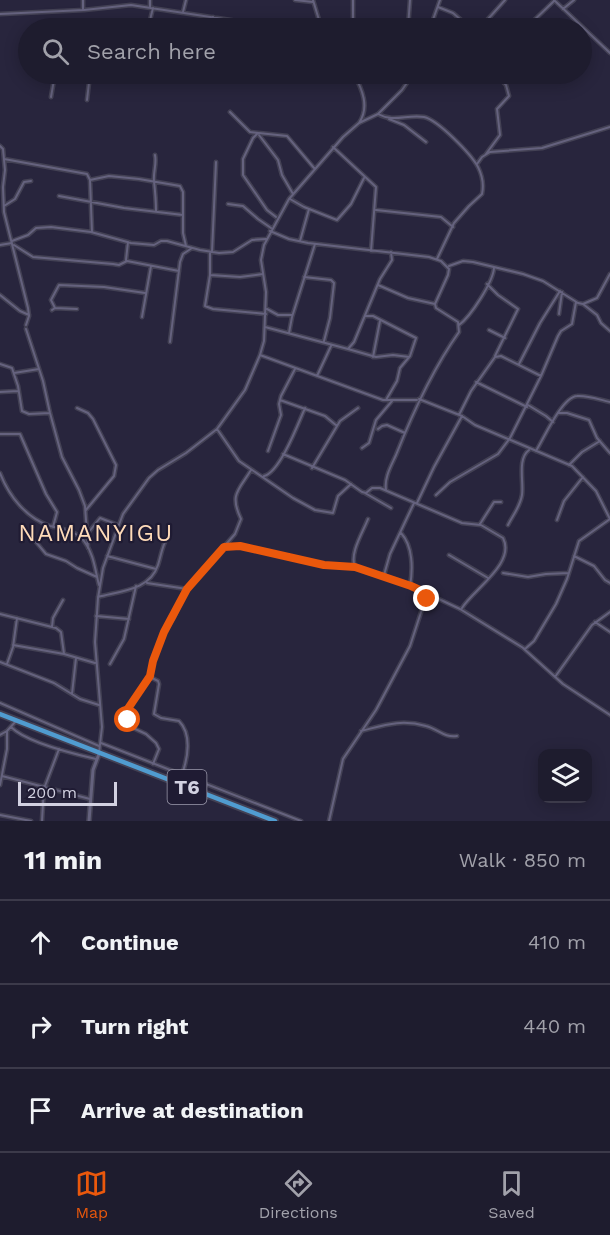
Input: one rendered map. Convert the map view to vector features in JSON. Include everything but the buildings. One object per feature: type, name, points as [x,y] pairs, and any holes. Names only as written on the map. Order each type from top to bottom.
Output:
[{"type":"highway","name":"T6","points":[[0,714],[98,757],[274,821]]},
{"type":"street","points":[[83,0],[83,10]]},
{"type":"street","points":[[150,0],[152,7],[150,18]]},
{"type":"street","points":[[183,12],[186,0]]},
{"type":"street","points":[[295,0],[313,1],[318,18]]},
{"type":"street","points":[[353,0],[353,18]]},
{"type":"street","points":[[409,18],[410,0]]},
{"type":"street","points":[[434,18],[440,0]]},
{"type":"street","points":[[489,18],[505,0]]},
{"type":"street","points":[[536,18],[554,0],[573,18]]},
{"type":"street","points":[[563,9],[574,0]]},
{"type":"street","points":[[0,14],[121,6],[152,7],[220,18]]},
{"type":"street","points":[[438,7],[459,18]]},
{"type":"street","points":[[592,36],[609,52]]},
{"type":"street","points":[[51,97],[53,84]]},
{"type":"street","points":[[87,100],[89,84]]},
{"type":"street","points":[[359,84],[365,101],[360,123]]},
{"type":"street","points":[[89,821],[93,770],[101,745],[102,727],[95,663],[96,616],[107,556],[118,525],[129,503],[148,478],[217,429],[245,390],[260,356],[266,314],[261,260],[266,238],[277,217],[293,194],[333,147],[360,123],[378,114],[406,84]]},
{"type":"street","points":[[477,164],[500,135],[496,111],[509,96],[505,84]]},
{"type":"street","points":[[230,112],[250,132],[287,136],[314,168]]},
{"type":"street","points":[[378,114],[404,125],[426,142]]},
{"type":"street","points":[[388,119],[419,116],[429,119],[453,139],[477,164],[483,183],[482,194],[464,210],[437,259]]},
{"type":"street","points":[[486,154],[542,148],[610,127]]},
{"type":"street","points":[[258,134],[278,160],[282,175],[293,194]]},
{"type":"street","points":[[258,134],[253,138],[243,159],[243,175],[267,210],[277,217]]},
{"type":"street","points":[[0,146],[3,149],[2,186],[6,223],[29,315],[26,327],[62,457],[79,490],[86,510],[88,548]]},
{"type":"street","points":[[333,147],[376,189],[371,251]]},
{"type":"street","points":[[155,155],[156,212]]},
{"type":"street","points":[[2,158],[85,173],[90,180],[92,232]]},
{"type":"street","points":[[216,162],[210,275],[205,303],[207,307],[266,314]]},
{"type":"street","points":[[90,180],[109,176],[180,186],[183,192],[183,233],[186,246]]},
{"type":"street","points":[[289,199],[338,219],[351,204],[364,178]]},
{"type":"street","points":[[4,206],[15,199],[24,182],[31,181]]},
{"type":"street","points":[[59,196],[183,215]]},
{"type":"street","points":[[228,204],[243,206],[283,237],[300,242],[437,259],[447,267],[448,275],[435,304]]},
{"type":"street","points":[[300,242],[309,209]]},
{"type":"street","points":[[375,210],[441,217],[453,227]]},
{"type":"street","points":[[0,245],[12,243],[38,228],[51,227],[92,232],[128,242],[154,245],[162,241],[211,252],[232,252],[252,240],[266,238]]},
{"type":"street","points":[[126,261],[128,242]]},
{"type":"street","points":[[12,243],[33,257],[113,264],[126,261],[179,271]]},
{"type":"street","points":[[289,333],[292,315],[315,244]]},
{"type":"street","points":[[170,342],[179,271],[183,254],[192,248]]},
{"type":"street","points":[[348,350],[354,342],[377,285],[392,260],[391,252]]},
{"type":"street","points":[[447,267],[467,261],[532,276],[583,304],[597,315],[601,323],[610,331]]},
{"type":"street","points":[[142,317],[151,266]]},
{"type":"street","points":[[459,326],[480,301],[494,268]]},
{"type":"street","points":[[210,275],[240,277],[263,274]]},
{"type":"street","points":[[583,304],[597,298],[610,274]]},
{"type":"street","points":[[304,277],[331,280],[334,283],[330,318],[323,342]]},
{"type":"street","points":[[384,576],[386,566],[401,533],[476,382],[495,357],[518,309],[498,296],[487,284]]},
{"type":"street","points":[[77,309],[53,309],[51,300],[59,285],[145,293]]},
{"type":"street","points":[[377,285],[408,298],[435,304]]},
{"type":"street","points":[[559,314],[561,291]]},
{"type":"street","points":[[518,365],[540,323],[561,291]]},
{"type":"street","points":[[0,295],[20,311],[29,315]]},
{"type":"street","points":[[436,495],[450,482],[498,454],[510,438],[558,336],[561,331],[572,324],[576,302]]},
{"type":"street","points":[[386,490],[388,475],[419,400],[459,332],[459,326],[455,320],[436,308],[435,304]]},
{"type":"street","points":[[266,308],[278,315],[292,315]]},
{"type":"street","points":[[365,316],[373,316],[416,337],[409,357],[400,368],[397,381],[386,400]]},
{"type":"street","points":[[373,357],[381,320]]},
{"type":"street","points":[[265,327],[373,357],[393,354],[409,357]]},
{"type":"street","points":[[489,330],[505,338]]},
{"type":"street","points":[[317,376],[331,345]]},
{"type":"street","points":[[260,356],[386,400],[419,400],[461,415],[476,425],[569,465],[583,477],[602,500],[610,519],[583,537],[577,546],[556,604],[534,641],[530,646],[523,648]]},
{"type":"street","points":[[495,357],[501,356],[541,376]]},
{"type":"street","points":[[0,364],[9,366],[14,373],[22,411],[29,414],[50,413]]},
{"type":"street","points":[[14,373],[39,369]]},
{"type":"street","points":[[268,451],[281,415],[280,400],[288,379],[295,369]]},
{"type":"street","points":[[476,382],[527,406],[553,422]]},
{"type":"street","points":[[0,392],[18,390]]},
{"type":"street","points":[[536,451],[558,413],[570,399],[577,396],[610,402]]},
{"type":"street","points":[[280,400],[330,419],[337,426]]},
{"type":"street","points":[[362,448],[369,443],[376,420],[392,401]]},
{"type":"street","points":[[77,408],[88,413],[93,419],[117,465],[114,476],[86,510]]},
{"type":"street","points":[[263,477],[270,475],[283,454],[305,408]]},
{"type":"street","points":[[312,468],[342,419],[358,408]]},
{"type":"street","points":[[558,413],[567,413],[589,420],[600,441],[610,453]]},
{"type":"street","points":[[378,429],[387,425],[405,433]]},
{"type":"street","points":[[217,429],[239,461],[293,498],[315,510],[330,514],[334,512],[338,496],[351,484]]},
{"type":"street","points":[[0,434],[18,433],[21,436],[25,450],[57,512],[53,527]]},
{"type":"street","points":[[569,465],[582,452],[600,441]]},
{"type":"street","points":[[508,525],[516,513],[522,496],[524,459],[526,453],[531,449]]},
{"type":"street","points":[[283,454],[351,484],[391,508]]},
{"type":"street","points":[[153,764],[159,749],[156,743],[146,734],[131,727],[125,716],[150,676],[164,632],[187,589],[237,530],[241,520],[236,504],[236,492],[251,470]]},
{"type":"street","points":[[0,473],[13,497],[24,510],[40,522],[65,529],[79,536],[88,548],[100,587]]},
{"type":"street","points":[[556,520],[564,501],[583,477]]},
{"type":"street","points":[[365,493],[375,487],[386,490],[462,523],[480,525],[503,538],[507,545],[503,560],[484,585],[469,597],[461,609]]},
{"type":"street","points":[[480,525],[494,502],[501,502]]},
{"type":"street","points":[[88,533],[100,518],[118,525]]},
{"type":"street","points":[[355,567],[352,563],[354,554],[368,519]]},
{"type":"street","points":[[401,533],[407,539],[410,551],[410,586]]},
{"type":"street","points":[[147,583],[157,569],[167,538]]},
{"type":"street","points":[[36,542],[43,553],[66,561],[97,577]]},
{"type":"street","points":[[224,547],[240,546],[324,565],[355,567],[431,595],[461,609],[523,648],[572,691],[610,715]]},
{"type":"street","points":[[449,555],[489,578]]},
{"type":"street","points":[[107,556],[157,569]]},
{"type":"street","points":[[574,556],[596,567],[610,583]]},
{"type":"street","points":[[503,573],[528,577],[546,573],[569,573]]},
{"type":"street","points":[[98,597],[147,583],[187,589]]},
{"type":"street","points":[[110,664],[124,639],[136,586]]},
{"type":"street","points":[[329,821],[341,765],[376,710],[410,646],[424,603],[431,595]]},
{"type":"street","points":[[52,627],[53,618],[63,600]]},
{"type":"street","points":[[555,677],[595,622],[610,612]]},
{"type":"street","points":[[0,614],[52,627],[61,632],[64,654]]},
{"type":"street","points":[[96,616],[129,619]]},
{"type":"street","points":[[7,664],[13,645],[17,618]]},
{"type":"street","points":[[595,622],[610,632]]},
{"type":"street","points":[[13,645],[64,654],[95,663]]},
{"type":"street","points":[[72,694],[76,658]]},
{"type":"street","points":[[0,662],[63,687],[72,694],[100,706]]},
{"type":"street","points":[[150,676],[159,684],[154,714],[161,718],[179,721],[186,733],[188,752],[182,774]]},
{"type":"street","points":[[0,703],[101,745],[301,821]]},
{"type":"street","points":[[0,735],[16,721]]},
{"type":"street","points":[[361,731],[399,722],[427,726],[444,735],[457,736]]},
{"type":"street","points":[[11,727],[20,734],[59,749],[98,757]]},
{"type":"street","points":[[0,785],[7,731]]},
{"type":"street","points":[[42,821],[44,786],[59,749]]},
{"type":"street","points":[[2,776],[90,799]]},
{"type":"street","points":[[0,815],[31,821]]},
{"type":"district","name":"NAMANYIGU","points":[[96,533]]},
{"type":"route","points":[[128,720],[125,713],[150,676],[164,632],[187,589],[224,547],[240,546],[324,565],[355,567],[431,595],[427,599]]}]
